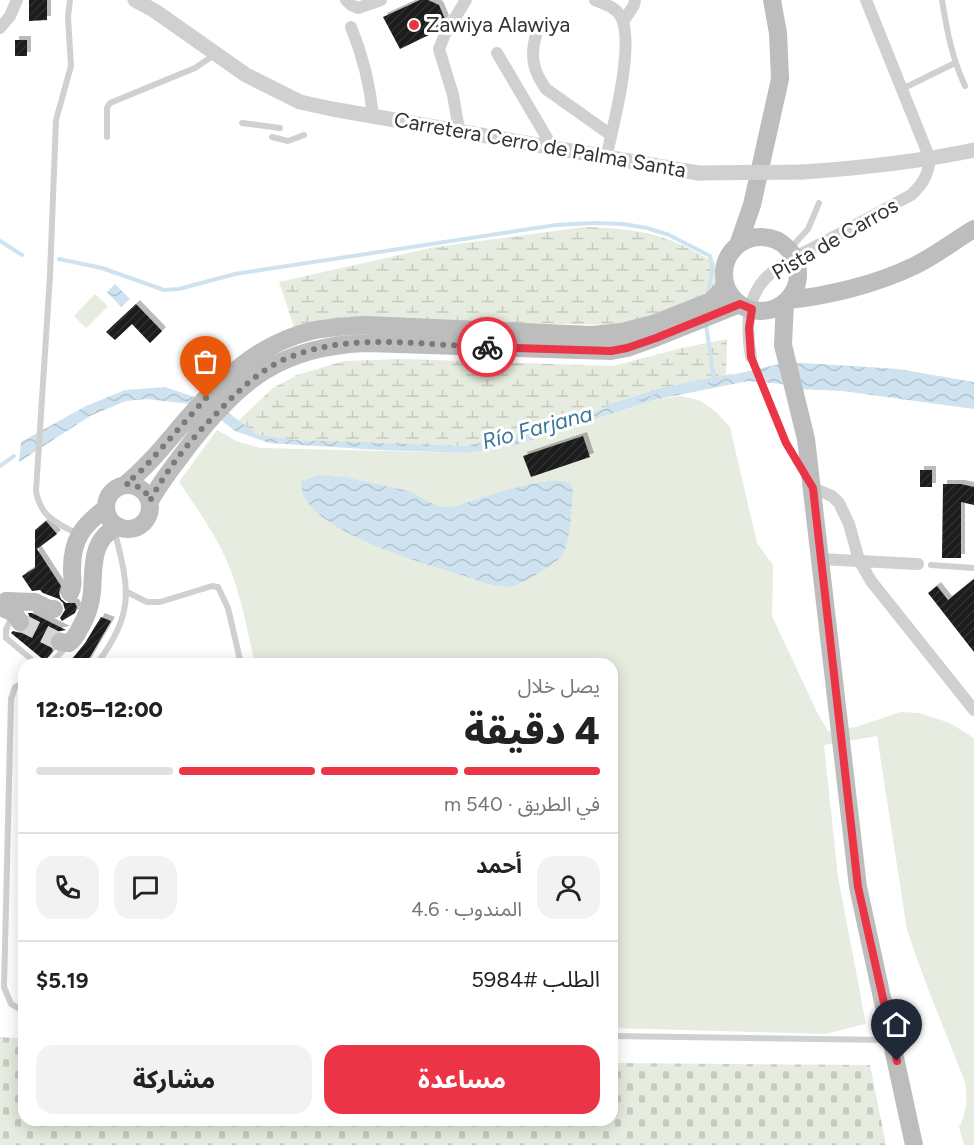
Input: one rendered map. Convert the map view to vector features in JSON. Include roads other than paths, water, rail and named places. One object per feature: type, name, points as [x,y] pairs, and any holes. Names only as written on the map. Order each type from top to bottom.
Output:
[{"type":"main road","points":[[772,0],[778,33],[780,79],[752,205],[738,245],[725,266],[725,282],[734,298],[749,308],[783,345]]},
{"type":"main road","points":[[752,205],[769,238]]},
{"type":"main road","points":[[126,484],[139,487],[148,495],[150,501],[150,514],[142,524],[130,529],[116,527],[109,519],[106,508],[109,495],[114,489],[126,484],[198,420],[275,364],[316,348],[338,344],[398,344],[595,351],[627,348],[654,331],[707,310],[749,308],[766,310],[786,301],[875,281],[914,266],[974,229]]},
{"type":"main road","points":[[738,245],[758,237],[777,241],[817,288],[827,293]]},
{"type":"main road","points":[[794,261],[797,284],[786,301],[783,345],[806,439],[813,488],[858,887],[914,1145]]},
{"type":"main road","points":[[707,310],[725,282]]},
{"type":"main road","points":[[150,501],[220,383],[265,349],[304,333],[338,327],[398,326],[592,335],[654,331]]},
{"type":"main road","points":[[92,596],[79,598],[71,590],[72,560],[78,534],[106,508]]},
{"type":"main road","points":[[64,643],[84,621],[92,596],[96,549],[103,537],[116,527]]},
{"type":"main road","points":[[8,609],[28,601],[54,609]]},
{"type":"street","points":[[0,28],[10,16],[17,0]]},
{"type":"street","name":"Carretera Cerro de Palma Santa","points":[[135,0],[155,11],[214,55],[253,79],[300,102],[606,158],[698,173],[802,172],[930,159],[974,150]]},
{"type":"street","points":[[346,0],[358,8],[381,0]]},
{"type":"street","points":[[459,130],[453,95],[439,49],[445,34],[466,0]]},
{"type":"street","points":[[595,0],[614,8],[621,15],[623,22],[624,69],[606,158]]},
{"type":"street","points":[[623,22],[635,0]]},
{"type":"street","points":[[866,0],[930,159]]},
{"type":"street","points":[[351,27],[366,68],[373,116]]},
{"type":"street","points":[[536,35],[532,60],[534,69],[546,89],[611,135]]},
{"type":"street","points":[[497,54],[553,148]]},
{"type":"street","name":"Pista de Carros","points":[[753,360],[749,308],[760,285],[772,272],[911,195],[922,185],[928,173],[930,159]]},
{"type":"street","name":"Pista de Carros","points":[[813,488],[832,496],[839,503],[849,524],[859,560],[871,581],[973,709]]},
{"type":"street","points":[[820,559],[924,564]]},
{"type":"lane","points":[[70,0],[68,17],[71,66],[56,120],[51,275],[36,491],[38,502],[48,518],[78,534]]},
{"type":"lane","points":[[942,0],[955,63],[965,86]]},
{"type":"lane","points":[[107,137],[107,108],[110,103],[195,68],[214,55]]},
{"type":"lane","points":[[902,89],[955,63]]},
{"type":"lane","points":[[242,123],[280,128]]},
{"type":"lane","points":[[272,137],[288,141],[304,135]]},
{"type":"lane","points":[[794,261],[819,203]]},
{"type":"lane","name":"Pista de Carros","points":[[753,360],[786,443],[813,488]]},
{"type":"lane","points":[[101,658],[118,631],[126,606],[124,567],[116,527]]},
{"type":"lane","points":[[924,564],[974,568]]},
{"type":"lane","points":[[127,592],[153,603],[212,586],[218,587],[228,608],[240,658]]},
{"type":"lane","points":[[8,609],[6,638],[30,658]]},
{"type":"lane","points":[[55,658],[64,643]]},
{"type":"lane","points":[[18,686],[15,687],[11,699],[4,987],[10,1004],[18,1008]]},
{"type":"lane","points":[[618,1036],[893,1040]]},
{"type":"water","points":[[115,284],[130,299],[121,307],[107,292]]},
{"type":"water","points":[[788,362],[898,369],[974,382],[974,409],[842,391],[796,389],[782,384],[748,381],[654,400],[513,446],[467,453],[269,443],[235,431],[211,412],[190,404],[147,399],[126,401],[90,416],[19,462],[21,442],[86,406],[125,390],[165,387],[218,405],[258,435],[296,440],[466,446],[553,426],[647,394]]},
{"type":"water","points":[[319,475],[344,477],[409,491],[440,507],[451,507],[531,484],[561,481],[571,484],[573,492],[567,542],[559,559],[531,578],[512,586],[492,585],[418,562],[338,528],[318,513],[304,498],[302,481]]},
{"type":"waterway","points":[[59,259],[102,268],[164,290],[179,289],[235,274],[556,225],[623,224],[669,235],[710,256],[713,269],[707,296]]},
{"type":"waterway","points":[[0,241],[22,255]]},
{"type":"waterway","points":[[706,325],[714,378]]},
{"type":"waterway","name":"Río Farjana","points":[[608,407],[662,390],[731,376]]},
{"type":"waterway","points":[[0,466],[14,456]]},
{"type":"tunnel","points":[[20,622],[60,642]]},
{"type":"place","name":"Zawiya Alawiya","points":[[414,25]]}]
